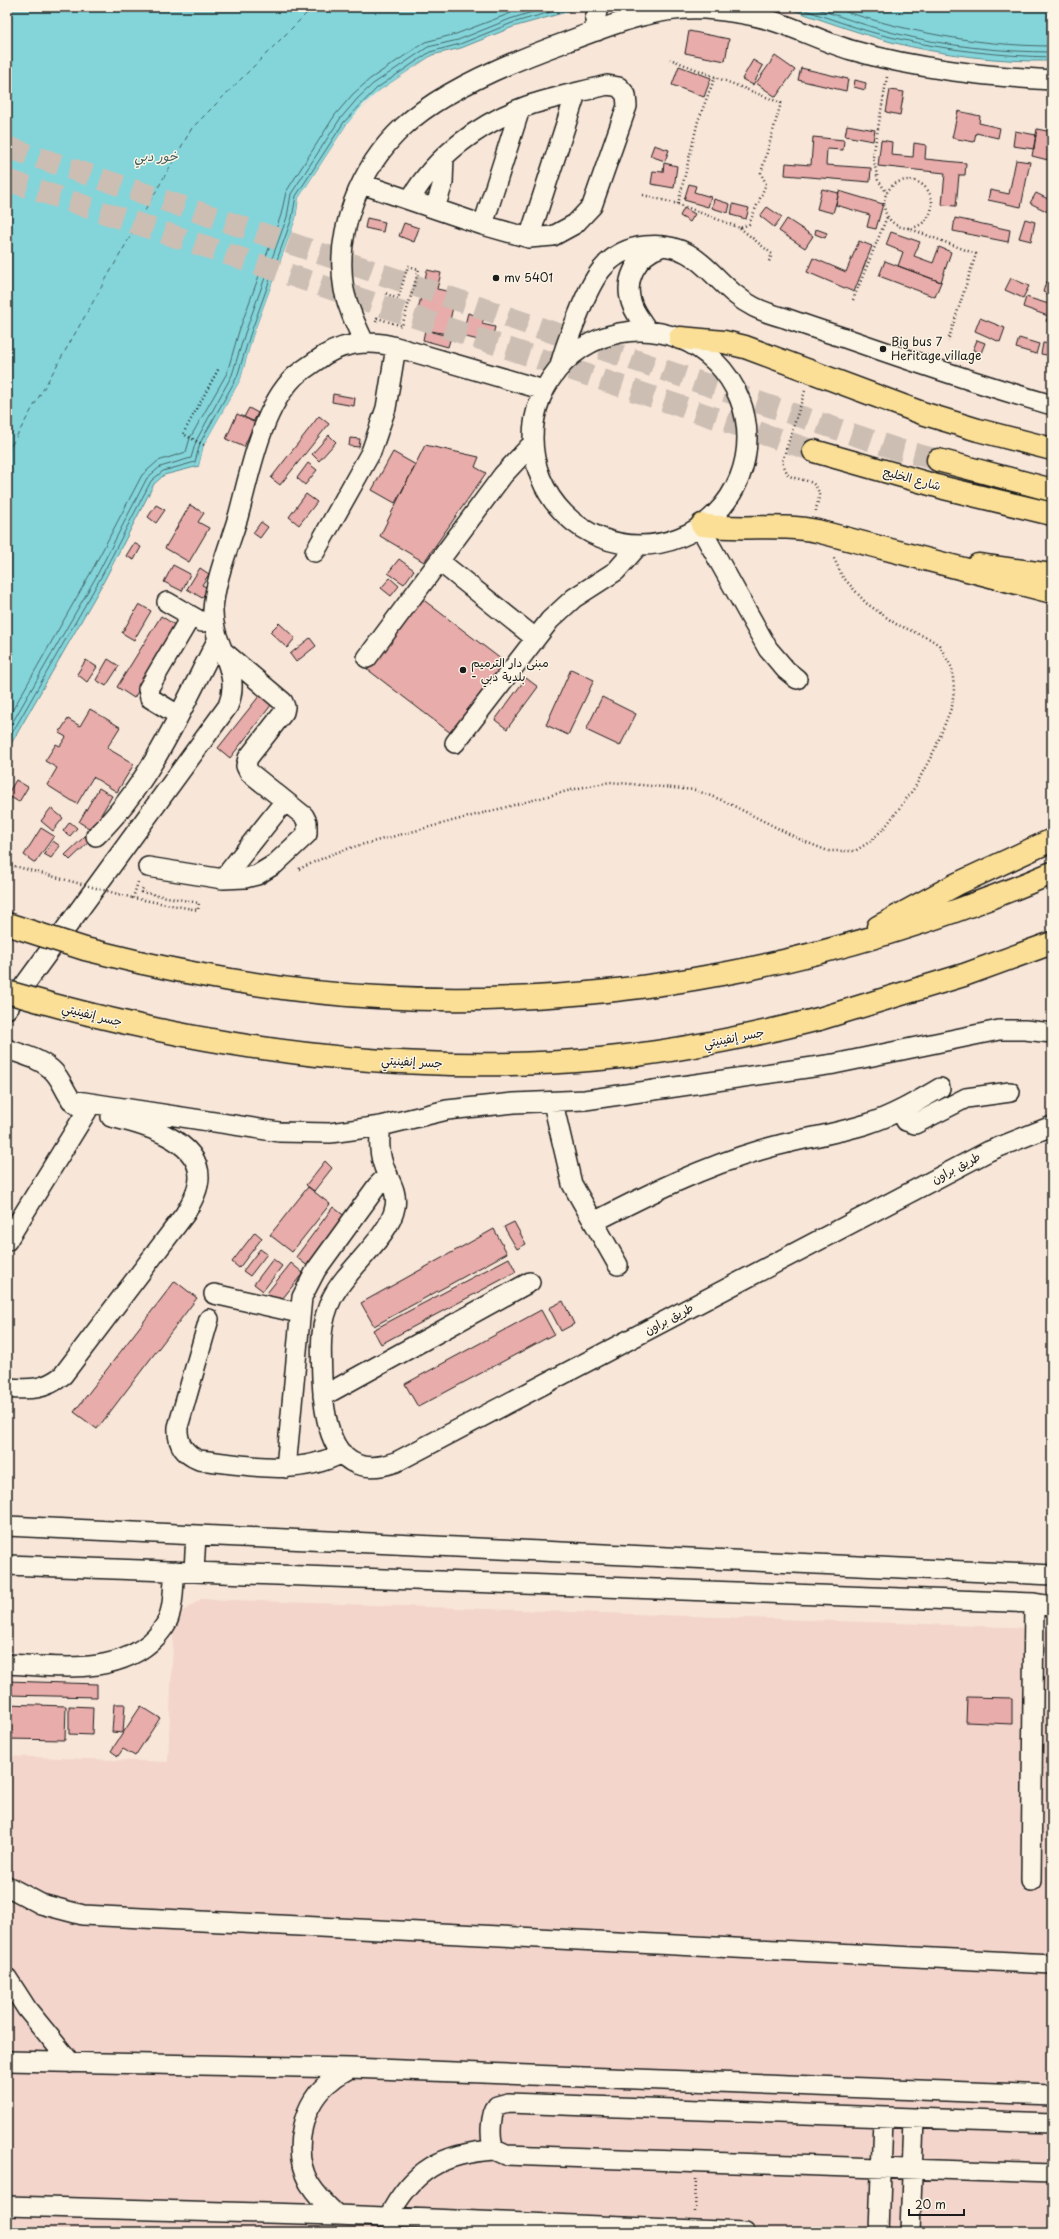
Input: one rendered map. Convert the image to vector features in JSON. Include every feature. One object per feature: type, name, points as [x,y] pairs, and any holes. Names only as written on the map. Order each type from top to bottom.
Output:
[{"type":"main road","points":[[680,338],[717,341],[745,347],[922,413],[978,430],[1052,448]]},
{"type":"main road","name":"شارع الخليج","points":[[814,451],[1011,505],[1052,514]]},
{"type":"main road","name":"شارع الخليج","points":[[938,460],[1052,490]]},
{"type":"main road","name":"شارع الخليج","points":[[1011,505],[1052,519]]},
{"type":"main road","points":[[701,526],[728,528],[787,526],[832,534],[937,563],[1052,592]]},
{"type":"main road","points":[[937,563],[976,565],[1052,575]]},
{"type":"main road","points":[[847,945],[936,895],[1052,840]]},
{"type":"main road","points":[[7,924],[85,949],[201,976],[267,986],[378,997],[496,999],[556,996],[673,983],[790,960],[847,945],[969,906],[1052,873]]},
{"type":"main road","name":"جسر إنفينيتي","points":[[7,992],[117,1022],[240,1045],[357,1059],[427,1063],[490,1064],[601,1059],[711,1043],[819,1019],[964,975],[1052,943]]},
{"type":"street","points":[[597,31],[595,20],[598,7]]},
{"type":"street","points":[[368,342],[350,311],[344,291],[342,263],[344,236],[349,216],[362,184],[389,142],[403,126],[432,104],[466,85],[509,65],[597,31],[631,18],[666,11],[703,9],[739,13],[774,22],[811,36],[890,60],[994,76],[1052,80]]},
{"type":"street","points":[[362,184],[483,225],[529,238],[553,236],[570,228],[584,216],[597,195],[627,106],[628,100],[624,90],[613,85],[576,93],[520,109],[480,129],[444,156],[425,176],[410,200]]},
{"type":"street","points":[[529,238],[576,93]]},
{"type":"street","points":[[483,225],[520,109]]},
{"type":"street","points":[[435,208],[443,183],[444,156]]},
{"type":"street","points":[[560,366],[568,339],[591,283],[601,269],[613,258],[628,250],[645,246],[662,246],[674,248],[696,258],[732,294],[755,308],[767,313],[968,380],[1052,405]]},
{"type":"street","points":[[648,331],[633,307],[629,288],[630,279],[638,262],[653,250],[662,246]]},
{"type":"street","points":[[632,331],[648,331],[680,338],[695,346],[720,366],[738,394],[747,426],[745,458],[737,484],[726,502],[701,526],[670,541],[639,545],[607,539],[578,525],[555,503],[542,479],[535,459],[533,443],[536,410],[544,390],[560,366],[576,351],[600,338],[632,331]]},
{"type":"street","points":[[7,1009],[130,844],[228,706],[232,695],[233,684],[218,639],[215,596],[257,449],[273,410],[294,378],[325,354],[343,346],[368,342],[396,347],[544,390]]},
{"type":"street","points":[[315,552],[371,452],[386,408],[396,347]]},
{"type":"street","points":[[366,658],[503,476],[533,443]]},
{"type":"street","points":[[701,526],[768,649],[786,670],[797,679]]},
{"type":"street","points":[[455,743],[536,638],[560,610],[574,598],[616,571],[639,545]]},
{"type":"street","points":[[439,561],[536,638]]},
{"type":"street","points":[[144,872],[223,879],[234,879],[257,875],[275,864],[303,839],[308,828],[304,816],[249,772],[246,766],[248,758],[284,712],[284,702],[218,639],[190,616],[167,602]]},
{"type":"street","points":[[178,715],[150,698],[148,689],[190,616]]},
{"type":"street","points":[[96,836],[117,814],[140,784],[218,639]]},
{"type":"street","points":[[223,879],[285,801]]},
{"type":"street","points":[[71,1100],[278,1132],[330,1133],[381,1126],[454,1110],[514,1103],[553,1103],[834,1064],[999,1030],[1025,1030],[1052,1033]]},
{"type":"street","points":[[7,1049],[46,1065],[60,1080],[71,1100],[86,1111],[127,1120],[149,1128],[181,1144],[195,1160],[199,1177],[195,1195],[185,1214],[63,1376],[48,1386],[39,1388],[7,1388]]},
{"type":"street","points":[[594,1222],[647,1195],[693,1175],[760,1150],[845,1130],[900,1111],[940,1088]]},
{"type":"street","points":[[900,1111],[906,1121],[915,1124],[966,1098],[1010,1092]]},
{"type":"street","points":[[553,1103],[568,1172],[618,1265]]},
{"type":"street","points":[[7,1241],[86,1111]]},
{"type":"street","name":"طريق براون","points":[[381,1126],[379,1138],[381,1153],[388,1175],[394,1186],[396,1196],[393,1217],[340,1283],[325,1314],[321,1331],[323,1396],[329,1433],[342,1453],[361,1465],[385,1466],[396,1462],[989,1151],[1052,1126]]},
{"type":"street","points":[[286,1468],[299,1313],[302,1297],[308,1283],[377,1186],[388,1175]]},
{"type":"street","points":[[323,1396],[530,1282]]},
{"type":"street","points":[[214,1294],[299,1313]]},
{"type":"street","points":[[209,1319],[178,1427],[177,1434],[182,1448],[186,1453],[199,1460],[286,1468],[319,1464],[342,1453]]},
{"type":"street","points":[[7,1526],[1052,1575]]},
{"type":"street","points":[[194,1571],[196,1535]]},
{"type":"street","points":[[7,1565],[1043,1604],[1032,1881]]},
{"type":"street","points":[[7,1664],[78,1667],[103,1665],[146,1648],[161,1631],[170,1615],[174,1571]]},
{"type":"street","points":[[7,1886],[41,1904],[83,1915],[1052,1964]]},
{"type":"street","points":[[7,1978],[27,2009],[71,2063]]},
{"type":"street","points":[[7,2061],[350,2068],[1052,2095]]},
{"type":"street","points":[[337,2215],[320,2200],[308,2181],[302,2160],[301,2138],[306,2116],[316,2096],[331,2080],[350,2068]]},
{"type":"street","points":[[495,2150],[492,2143],[493,2113],[497,2106],[504,2104],[1052,2123]]},
{"type":"street","points":[[879,2232],[883,2118]]},
{"type":"street","points":[[910,2232],[914,2118]]},
{"type":"street","points":[[388,2218],[407,2186],[421,2173],[437,2163],[473,2152],[495,2150],[506,2155],[881,2166],[1052,2174]]},
{"type":"street","points":[[7,2206],[337,2215],[524,2228],[745,2232]]},
{"type":"path","points":[[670,59],[781,103],[761,173],[766,184],[750,224],[740,228]]},
{"type":"path","points":[[887,193],[878,180],[873,156],[890,60]]},
{"type":"path","points":[[678,204],[698,121],[716,77]]},
{"type":"path","points":[[908,228],[924,223],[932,208],[929,192],[923,186],[908,180],[896,184],[887,193],[884,200],[888,217],[893,223],[976,254],[948,341]]},
{"type":"path","points":[[643,195],[678,204],[740,228],[772,254],[768,264]]},
{"type":"path","points":[[854,300],[888,217]]},
{"type":"path","points":[[368,342],[377,318],[402,326],[419,269],[408,266],[398,299],[385,293]]},
{"type":"path","points":[[204,445],[183,434],[219,368]]},
{"type":"path","points":[[298,870],[332,854],[353,847],[579,788],[610,782],[695,790],[724,801],[801,840],[828,851],[854,851],[871,842],[886,826],[915,786],[935,749],[952,706],[954,689],[952,668],[939,645],[930,639],[896,624],[880,614],[853,590],[842,576],[834,559],[832,534]]},
{"type":"path","points":[[7,864],[133,898],[198,910],[199,903],[141,892],[142,886],[149,887]]},
{"type":"path","points":[[133,898],[144,872]]},
{"type":"path","points":[[694,2230],[697,2161]]},
{"type":"shaded area","points":[[201,1599],[1034,1628],[1052,1632],[1052,2232],[7,2232],[7,1756],[168,1762],[174,1617]]},
{"type":"water","name":"خور دبي","points":[[7,7],[584,7],[513,27],[461,48],[432,55],[379,91],[347,124],[299,198],[296,219],[253,336],[241,379],[204,445],[199,466],[164,475],[154,484],[104,581],[7,751]]},
{"type":"water","points":[[784,7],[1052,7],[1052,61],[991,59],[910,47]]},
{"type":"pier","points":[[432,55],[380,92],[366,105],[349,125],[301,198],[298,219],[255,337],[242,380],[206,445],[201,466],[199,466],[204,445],[241,379],[253,336],[296,219],[299,198],[347,124],[364,104],[379,91]]},
{"type":"building","points":[[689,31],[729,39],[725,61],[685,53]]},
{"type":"building","points":[[775,56],[795,70],[776,97],[756,83]]},
{"type":"building","points":[[753,60],[763,66],[753,85],[742,79]]},
{"type":"building","points":[[679,66],[711,78],[704,97],[672,85]]},
{"type":"building","points":[[801,68],[848,79],[846,91],[798,80]]},
{"type":"building","points":[[855,80],[866,83],[865,90],[854,87]]},
{"type":"building","points":[[890,90],[904,92],[900,115],[886,112]]},
{"type":"building","points":[[958,111],[980,116],[979,123],[1000,128],[998,138],[976,133],[974,142],[952,138]]},
{"type":"building","points":[[847,125],[875,130],[873,141],[845,136]]},
{"type":"building","points":[[1037,129],[1052,132],[1052,161],[1032,156]]},
{"type":"building","points":[[1015,131],[1036,135],[1034,149],[1013,146]]},
{"type":"building","points":[[813,137],[844,140],[843,150],[827,149],[826,165],[871,168],[870,182],[785,175],[786,163],[811,165]]},
{"type":"building","points":[[881,140],[892,142],[891,155],[913,157],[914,143],[926,145],[925,159],[966,163],[965,175],[959,175],[956,206],[942,205],[945,173],[878,166]]},
{"type":"building","points":[[654,145],[669,150],[665,161],[650,156]]},
{"type":"building","points":[[1016,160],[1030,162],[1021,207],[988,200],[990,190],[1009,194]]},
{"type":"building","points":[[664,163],[677,166],[674,188],[651,184],[653,171],[663,172]]},
{"type":"building","points":[[689,184],[696,186],[694,192],[711,197],[708,207],[684,200]]},
{"type":"building","points":[[822,189],[839,193],[833,213],[817,209]]},
{"type":"building","points":[[839,191],[883,204],[876,229],[867,227],[870,215],[836,205]]},
{"type":"building","points":[[1036,193],[1052,201],[1048,212],[1030,203]]},
{"type":"building","points":[[714,199],[730,204],[728,213],[712,208]]},
{"type":"building","points":[[733,204],[749,208],[746,219],[731,215]]},
{"type":"building","points":[[767,207],[782,217],[774,227],[760,216]]},
{"type":"building","points":[[684,208],[695,214],[690,222],[680,216]]},
{"type":"building","points":[[367,218],[385,222],[383,232],[365,228]]},
{"type":"building","points":[[955,218],[1010,230],[1008,242],[953,231]]},
{"type":"building","points":[[787,219],[813,236],[805,248],[779,231]]},
{"type":"building","points":[[1025,219],[1035,222],[1031,241],[1019,238]]},
{"type":"building","points":[[404,223],[419,228],[414,242],[399,236]]},
{"type":"building","points":[[816,229],[827,233],[825,238],[815,234]]},
{"type":"building","points":[[891,232],[920,242],[914,256],[933,263],[939,247],[951,252],[941,282],[898,266],[903,252],[886,245]]},
{"type":"building","points":[[859,241],[872,246],[854,292],[807,272],[813,258],[846,272]]},
{"type":"building","points":[[885,261],[941,282],[935,297],[879,276]]},
{"type":"building","points":[[427,270],[441,273],[437,289],[456,293],[447,334],[431,331],[434,314],[418,310]]},
{"type":"building","points":[[1011,278],[1029,286],[1023,298],[1005,290]]},
{"type":"building","points":[[1046,282],[1052,284],[1052,295],[1043,292]]},
{"type":"building","points":[[1026,297],[1052,305],[1048,316],[1023,307]]},
{"type":"building","points":[[1052,309],[1052,323],[1046,321]]},
{"type":"building","points":[[468,313],[484,318],[482,324],[495,327],[491,343],[462,336]]},
{"type":"building","points":[[980,318],[1005,328],[1000,342],[975,331]]},
{"type":"building","points":[[425,330],[451,337],[448,347],[423,340]]},
{"type":"building","points":[[1019,338],[1039,344],[1036,354],[1016,348]]},
{"type":"building","points":[[977,340],[985,343],[981,353],[973,350]]},
{"type":"building","points":[[1043,343],[1052,344],[1052,356],[1041,354]]},
{"type":"building","points":[[333,394],[355,398],[354,406],[332,402]]},
{"type":"building","points":[[249,408],[258,413],[253,422],[244,417]]},
{"type":"building","points":[[237,414],[255,422],[244,447],[226,439]]},
{"type":"building","points":[[319,416],[329,424],[280,485],[271,478]]},
{"type":"building","points":[[329,435],[336,442],[319,461],[312,454]]},
{"type":"building","points":[[350,438],[360,439],[359,447],[349,446]]},
{"type":"building","points":[[425,445],[479,457],[475,467],[486,473],[424,562],[380,536]]},
{"type":"building","points":[[393,452],[416,465],[395,503],[372,490]]},
{"type":"building","points":[[308,463],[317,470],[305,485],[297,478]]},
{"type":"building","points":[[306,494],[317,502],[299,525],[289,517]]},
{"type":"building","points":[[156,505],[165,510],[156,523],[148,517]]},
{"type":"building","points":[[190,505],[204,513],[198,522],[209,528],[189,562],[165,548]]},
{"type":"building","points":[[261,522],[268,527],[260,538],[253,533]]},
{"type":"building","points":[[134,543],[141,547],[134,560],[126,556]]},
{"type":"building","points":[[399,559],[414,570],[404,584],[388,573]]},
{"type":"building","points":[[173,565],[190,574],[182,591],[164,582]]},
{"type":"building","points":[[200,568],[209,574],[202,585],[208,588],[202,598],[187,589]]},
{"type":"building","points":[[390,578],[399,586],[391,596],[381,588]]},
{"type":"building","points":[[421,598],[506,663],[452,734],[367,669]]},
{"type":"building","points":[[139,604],[151,611],[134,640],[122,633]]},
{"type":"building","points":[[161,616],[178,627],[134,698],[117,687]]},
{"type":"building","points":[[279,623],[295,638],[287,648],[270,632]]},
{"type":"building","points":[[310,638],[316,646],[296,662],[290,654]]},
{"type":"building","points":[[108,659],[119,666],[106,686],[96,680]]},
{"type":"building","points":[[86,660],[97,667],[87,682],[77,674]]},
{"type":"building","points":[[571,669],[594,680],[568,735],[546,725]]},
{"type":"building","points":[[526,678],[538,687],[507,729],[495,720]]},
{"type":"building","points":[[260,695],[272,704],[230,758],[218,748]]},
{"type":"building","points":[[602,697],[636,714],[620,746],[586,730]]},
{"type":"building","points":[[90,709],[120,727],[107,748],[134,764],[117,792],[93,777],[77,804],[47,785],[57,768],[45,761],[56,744],[60,746],[66,737],[59,733],[68,719],[80,726]]},
{"type":"building","points":[[16,780],[28,787],[19,802],[7,795]]},
{"type":"building","points":[[99,788],[112,796],[92,830],[79,822]]},
{"type":"building","points":[[51,808],[63,818],[53,831],[41,821]]},
{"type":"building","points":[[70,822],[77,828],[70,836],[63,831]]},
{"type":"building","points":[[41,828],[54,836],[35,863],[24,855]]},
{"type":"building","points":[[85,836],[90,841],[70,860],[65,855]]},
{"type":"building","points":[[53,841],[60,846],[51,858],[44,854]]},
{"type":"building","points":[[325,1161],[332,1168],[314,1191],[306,1185]]},
{"type":"building","points":[[308,1187],[330,1204],[292,1252],[270,1235]]},
{"type":"building","points":[[333,1207],[346,1217],[309,1267],[296,1257]]},
{"type":"building","points":[[514,1222],[526,1244],[517,1249],[504,1227]]},
{"type":"building","points":[[494,1229],[507,1253],[374,1326],[361,1303]]},
{"type":"building","points":[[255,1232],[262,1238],[239,1268],[232,1262]]},
{"type":"building","points":[[260,1249],[267,1254],[250,1276],[243,1271]]},
{"type":"building","points":[[509,1258],[516,1272],[381,1344],[373,1330]]},
{"type":"building","points":[[273,1259],[282,1266],[263,1291],[254,1284]]},
{"type":"building","points":[[291,1263],[303,1273],[279,1303],[267,1293]]},
{"type":"building","points":[[175,1281],[197,1298],[97,1429],[74,1412]]},
{"type":"building","points":[[563,1301],[574,1324],[561,1331],[549,1308]]},
{"type":"building","points":[[541,1310],[554,1334],[418,1407],[405,1384]]},
{"type":"building","points":[[7,1681],[97,1684],[97,1697],[7,1695]]},
{"type":"building","points":[[967,1697],[1012,1698],[1012,1724],[966,1722]]},
{"type":"building","points":[[7,1704],[66,1706],[65,1740],[7,1739]]},
{"type":"building","points":[[114,1704],[125,1704],[123,1733],[112,1732]]},
{"type":"building","points":[[69,1706],[93,1707],[92,1735],[69,1734]]},
{"type":"building","points":[[141,1706],[160,1718],[135,1756],[123,1749],[118,1756],[111,1751]]},
{"type":"ferry route","points":[[7,453],[192,128],[313,7]]},
{"type":"tunnel","points":[[7,147],[899,450],[938,460]]},
{"type":"tunnel","points":[[7,180],[814,451]]},
{"type":"place","name":"mv 5401","points":[[496,278]]},
{"type":"place","name":"Big bus 7 Heritage village","points":[[883,349]]},
{"type":"place","name":"مبنى دار الترميم - بلدية دبي","points":[[463,670]]}]
